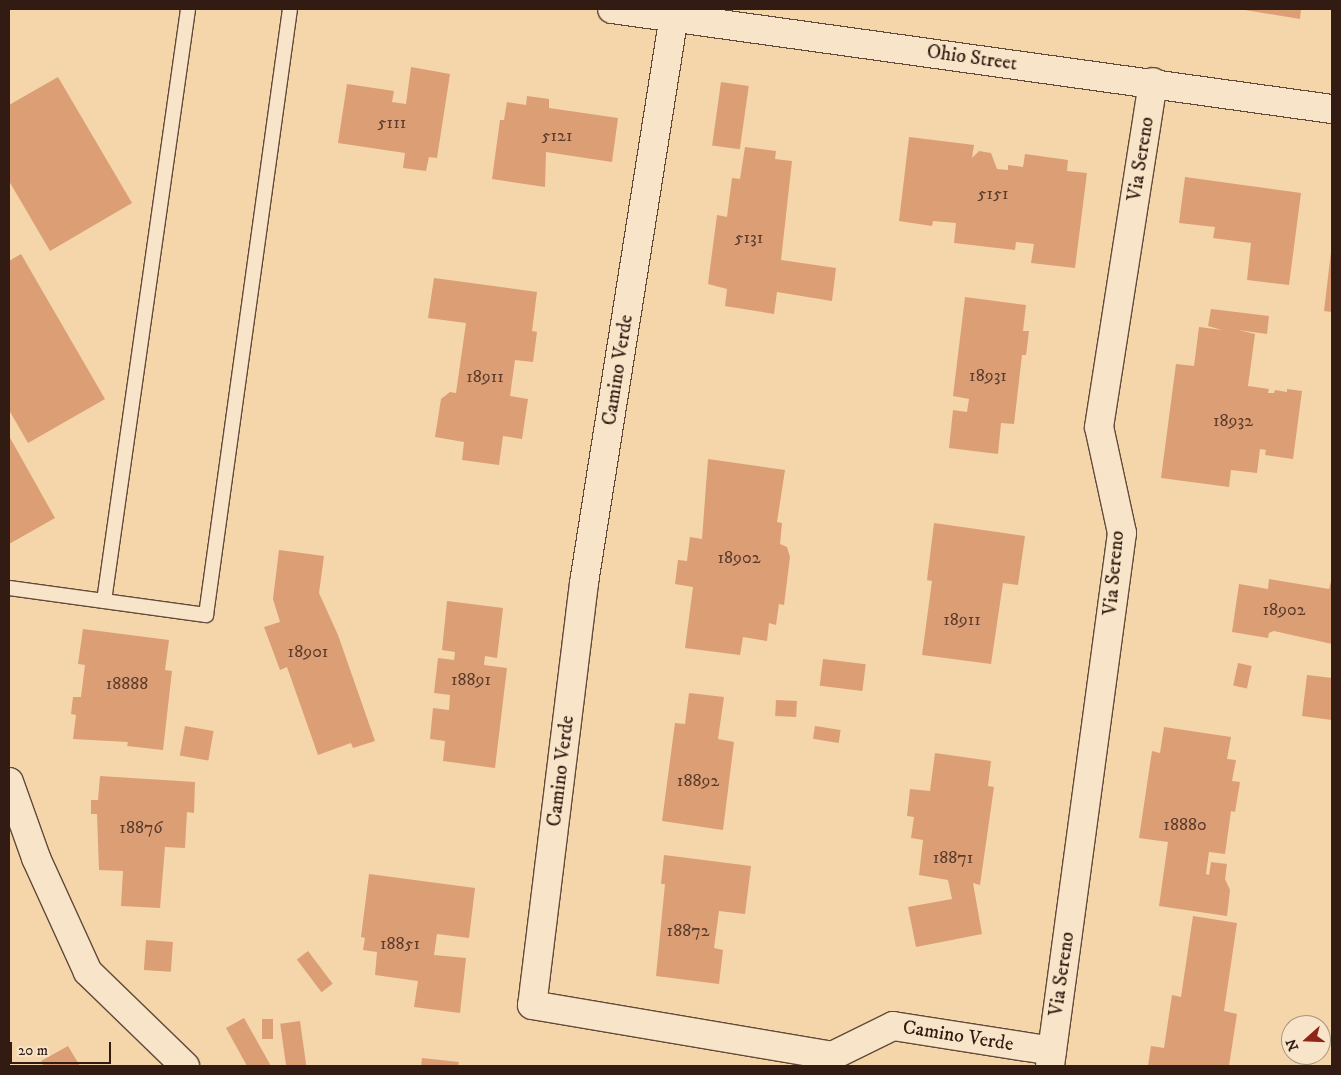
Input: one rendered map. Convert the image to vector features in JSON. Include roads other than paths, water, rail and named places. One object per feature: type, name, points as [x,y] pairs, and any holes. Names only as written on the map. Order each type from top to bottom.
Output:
[{"type":"street","name":"Ohio Street","points":[[612,9],[674,13],[1332,109]]},
{"type":"street","name":"Camino Verde","points":[[674,13],[584,583],[532,1005],[832,1056],[893,1026],[1051,1059]]},
{"type":"street","name":"Via Sereno","points":[[1051,1059],[1122,533],[1100,427],[1153,82]]},
{"type":"street","points":[[9,782],[36,858],[88,972],[185,1066]]},
{"type":"lane","points":[[104,601],[188,9]]},
{"type":"lane","points":[[9,588],[206,615],[290,9]]}]
